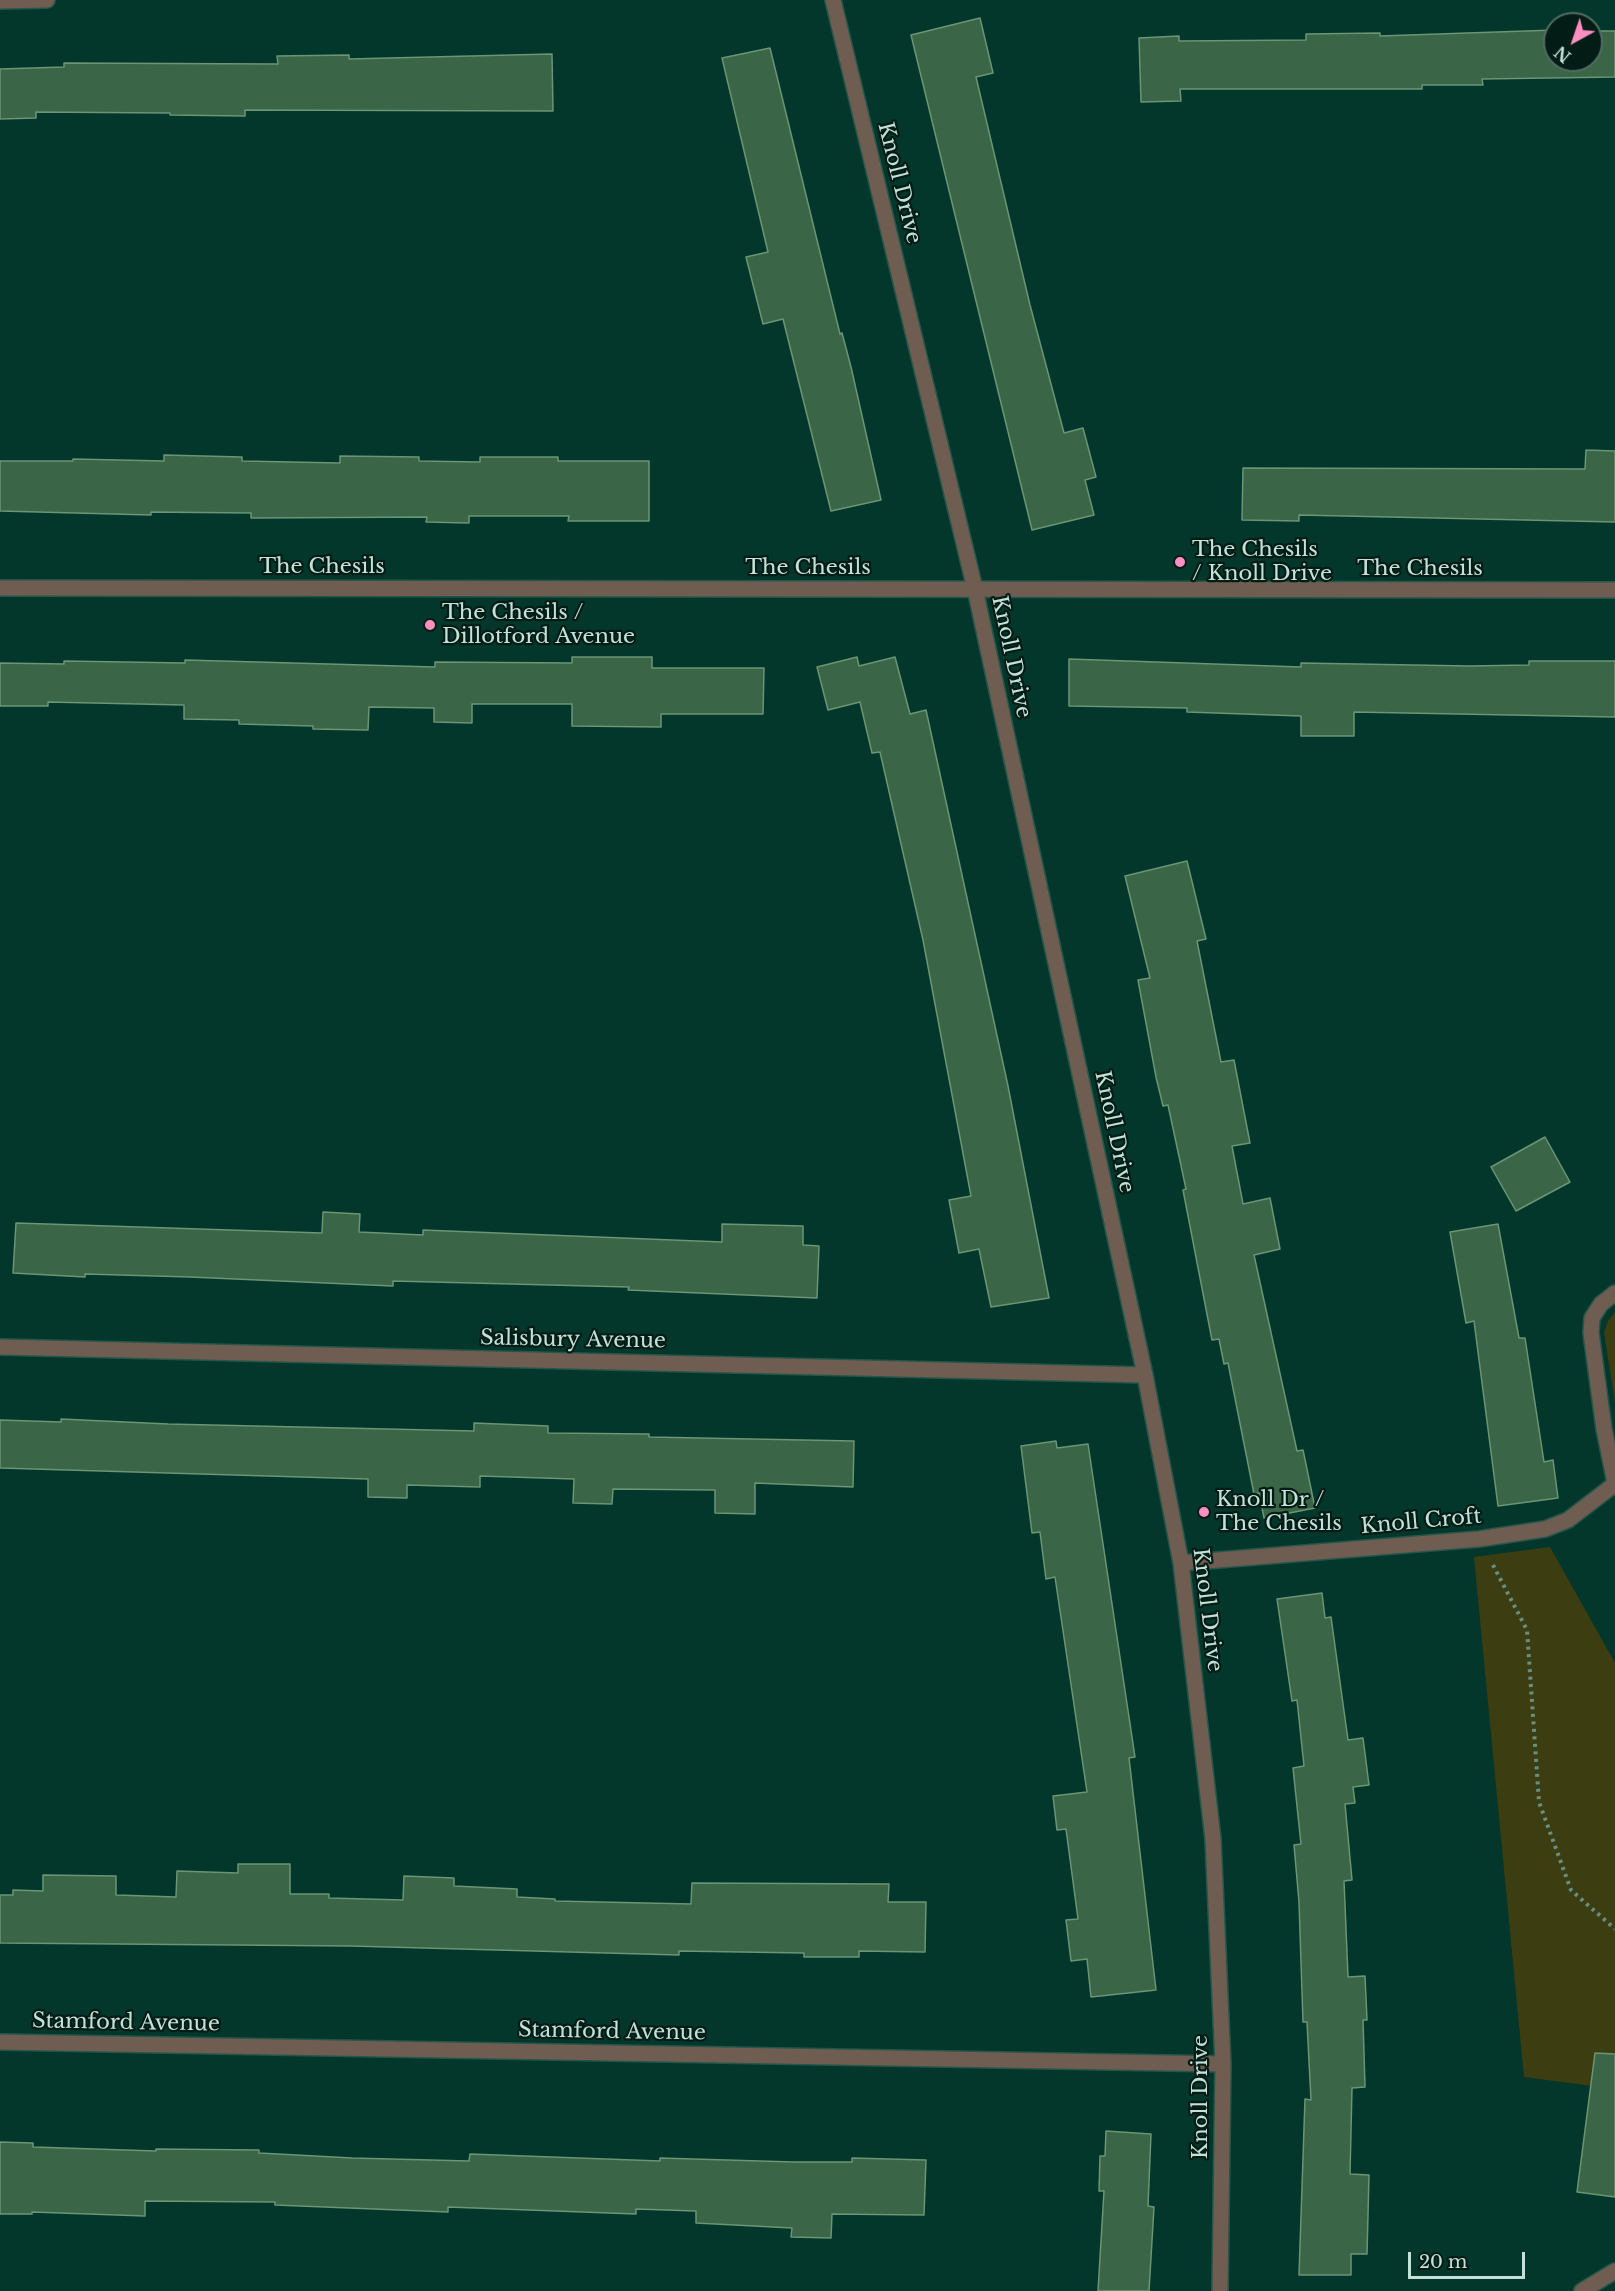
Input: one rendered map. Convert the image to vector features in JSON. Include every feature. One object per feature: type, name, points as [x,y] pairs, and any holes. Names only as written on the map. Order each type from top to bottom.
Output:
[{"type":"street","points":[[0,1],[47,0]]},
{"type":"street","name":"Knoll Drive","points":[[833,0],[975,589],[1145,1375],[1181,1563],[1213,1839],[1223,2064],[1220,2291]]},
{"type":"street","name":"The Chesils","points":[[0,588],[1615,590]]},
{"type":"street","name":"Knoll Croft","points":[[1181,1563],[1479,1539],[1545,1529],[1568,1520],[1615,1484],[1604,1430],[1591,1333],[1592,1318],[1601,1304],[1615,1293]]},
{"type":"street","name":"Salisbury Avenue","points":[[0,1347],[1145,1375]]},
{"type":"street","name":"Stamford Avenue","points":[[0,2042],[1223,2064]]},
{"type":"street","points":[[1582,2291],[1615,2271]]},
{"type":"path","points":[[1479,1539],[1527,1630],[1539,1802],[1571,1890],[1615,1929]]},
{"type":"shaded area","points":[[1615,1312],[1615,1402],[1604,1333],[1608,1321]]},
{"type":"shaded area","points":[[1550,1547],[1615,1663],[1615,2089],[1524,2077],[1474,1557]]},
{"type":"building","points":[[980,18],[993,73],[976,77],[1030,305],[1064,433],[1083,428],[1096,477],[1085,480],[1094,515],[1032,530],[911,35]]},
{"type":"building","points":[[1543,30],[1543,72],[1603,72],[1603,31],[1615,31],[1615,77],[1482,79],[1483,85],[1422,85],[1422,89],[1180,89],[1181,101],[1141,102],[1139,38],[1179,36],[1179,41],[1306,40],[1306,34],[1380,33],[1380,36]]},
{"type":"building","points":[[770,48],[840,334],[842,333],[851,367],[881,500],[831,511],[783,319],[763,324],[746,257],[768,252],[722,58]]},
{"type":"building","points":[[552,54],[553,111],[245,110],[245,116],[36,112],[36,118],[0,119],[0,69],[64,67],[64,63],[278,64],[277,56],[349,55],[349,59]]},
{"type":"building","points":[[1586,450],[1615,451],[1615,522],[1299,515],[1299,521],[1242,520],[1243,468],[1585,469]]},
{"type":"building","points":[[164,455],[242,457],[242,461],[340,463],[340,456],[419,457],[419,461],[480,462],[480,457],[558,457],[558,461],[649,461],[649,521],[568,521],[569,516],[469,516],[469,523],[426,522],[427,517],[251,518],[251,513],[151,512],[151,515],[0,511],[0,461],[73,461],[73,459],[164,461]]},
{"type":"building","points":[[572,657],[652,657],[652,668],[764,668],[763,714],[661,714],[661,727],[572,726],[572,704],[472,704],[472,723],[434,722],[434,708],[369,707],[368,730],[239,724],[239,720],[184,719],[184,705],[48,702],[48,706],[0,706],[0,663],[64,664],[64,661],[185,663],[185,660],[435,667],[435,662],[572,663]]},
{"type":"building","points":[[857,657],[859,666],[895,657],[910,714],[926,710],[1008,1086],[1049,1298],[991,1307],[979,1249],[959,1253],[949,1200],[971,1196],[923,940],[880,752],[872,753],[860,702],[828,710],[817,667]]},
{"type":"building","points":[[1069,659],[1301,667],[1301,663],[1469,666],[1529,665],[1529,661],[1615,661],[1615,717],[1354,712],[1354,736],[1301,736],[1301,716],[1187,712],[1187,708],[1069,706]]},
{"type":"building","points":[[1187,861],[1206,939],[1197,941],[1221,1062],[1234,1060],[1250,1143],[1232,1146],[1243,1204],[1270,1198],[1280,1249],[1254,1255],[1297,1451],[1303,1450],[1315,1508],[1264,1518],[1259,1493],[1254,1494],[1228,1363],[1224,1364],[1219,1339],[1212,1340],[1183,1190],[1186,1189],[1168,1105],[1163,1106],[1156,1077],[1138,980],[1150,978],[1125,876]]},
{"type":"building","points":[[1545,1137],[1570,1182],[1516,1211],[1491,1167]]},
{"type":"building","points":[[323,1212],[360,1214],[359,1232],[423,1235],[423,1230],[722,1242],[722,1224],[803,1226],[803,1245],[819,1246],[817,1298],[628,1290],[629,1287],[393,1281],[393,1286],[190,1277],[85,1274],[85,1277],[13,1273],[16,1223],[322,1233]]},
{"type":"building","points":[[1498,1224],[1519,1338],[1525,1338],[1544,1462],[1553,1460],[1558,1498],[1498,1506],[1474,1321],[1466,1323],[1450,1232]]},
{"type":"building","points":[[61,1419],[168,1424],[474,1431],[474,1423],[548,1426],[548,1433],[854,1441],[853,1487],[755,1483],[755,1514],[715,1513],[715,1490],[613,1489],[612,1504],[573,1503],[574,1479],[480,1476],[480,1487],[407,1485],[407,1498],[368,1497],[368,1479],[0,1468],[0,1420],[61,1422]]},
{"type":"building","points":[[1056,1441],[1057,1448],[1088,1444],[1135,1757],[1129,1758],[1156,1990],[1091,1997],[1087,1959],[1071,1961],[1066,1920],[1078,1919],[1066,1829],[1057,1830],[1053,1796],[1087,1792],[1055,1577],[1046,1579],[1040,1532],[1032,1533],[1021,1446]]},
{"type":"building","points":[[1322,1593],[1325,1618],[1331,1617],[1348,1740],[1363,1738],[1369,1785],[1353,1787],[1355,1803],[1345,1804],[1352,1880],[1344,1881],[1348,1977],[1365,1976],[1367,2020],[1363,2020],[1365,2087],[1352,2088],[1350,2174],[1369,2175],[1367,2254],[1351,2254],[1351,2275],[1299,2275],[1305,2099],[1311,2100],[1307,2022],[1303,2022],[1299,1902],[1294,1845],[1301,1844],[1293,1768],[1304,1766],[1297,1700],[1292,1701],[1277,1599]]},
{"type":"building","points":[[238,1864],[290,1864],[290,1894],[329,1894],[329,1898],[403,1900],[404,1876],[454,1878],[454,1886],[517,1889],[517,1897],[555,1899],[555,1901],[691,1904],[692,1883],[889,1884],[888,1902],[926,1902],[925,1952],[859,1951],[859,1957],[804,1957],[804,1953],[679,1951],[679,1955],[351,1946],[0,1943],[0,1895],[13,1895],[13,1890],[43,1891],[43,1875],[116,1876],[116,1895],[176,1897],[177,1871],[238,1873]]},
{"type":"building","points":[[1595,2053],[1615,2054],[1615,2197],[1577,2192]]},
{"type":"building","points":[[1106,2131],[1151,2134],[1148,2206],[1154,2207],[1149,2291],[1098,2291],[1104,2191],[1099,2191],[1100,2156],[1105,2156]]},
{"type":"building","points":[[0,2142],[33,2143],[33,2147],[156,2151],[156,2149],[259,2150],[259,2153],[352,2158],[469,2161],[470,2154],[660,2161],[660,2158],[793,2162],[852,2162],[852,2158],[926,2160],[924,2215],[832,2214],[831,2238],[791,2237],[792,2228],[696,2223],[696,2211],[636,2209],[636,2214],[448,2207],[448,2212],[275,2205],[275,2202],[145,2201],[145,2216],[32,2212],[32,2214],[0,2214]]},
{"type":"place","name":"The Chesils / Knoll Drive","points":[[1180,562]]},
{"type":"place","name":"The Chesils / Dillotford Avenue","points":[[430,625]]},
{"type":"place","name":"Knoll Dr / The Chesils","points":[[1204,1512]]}]
